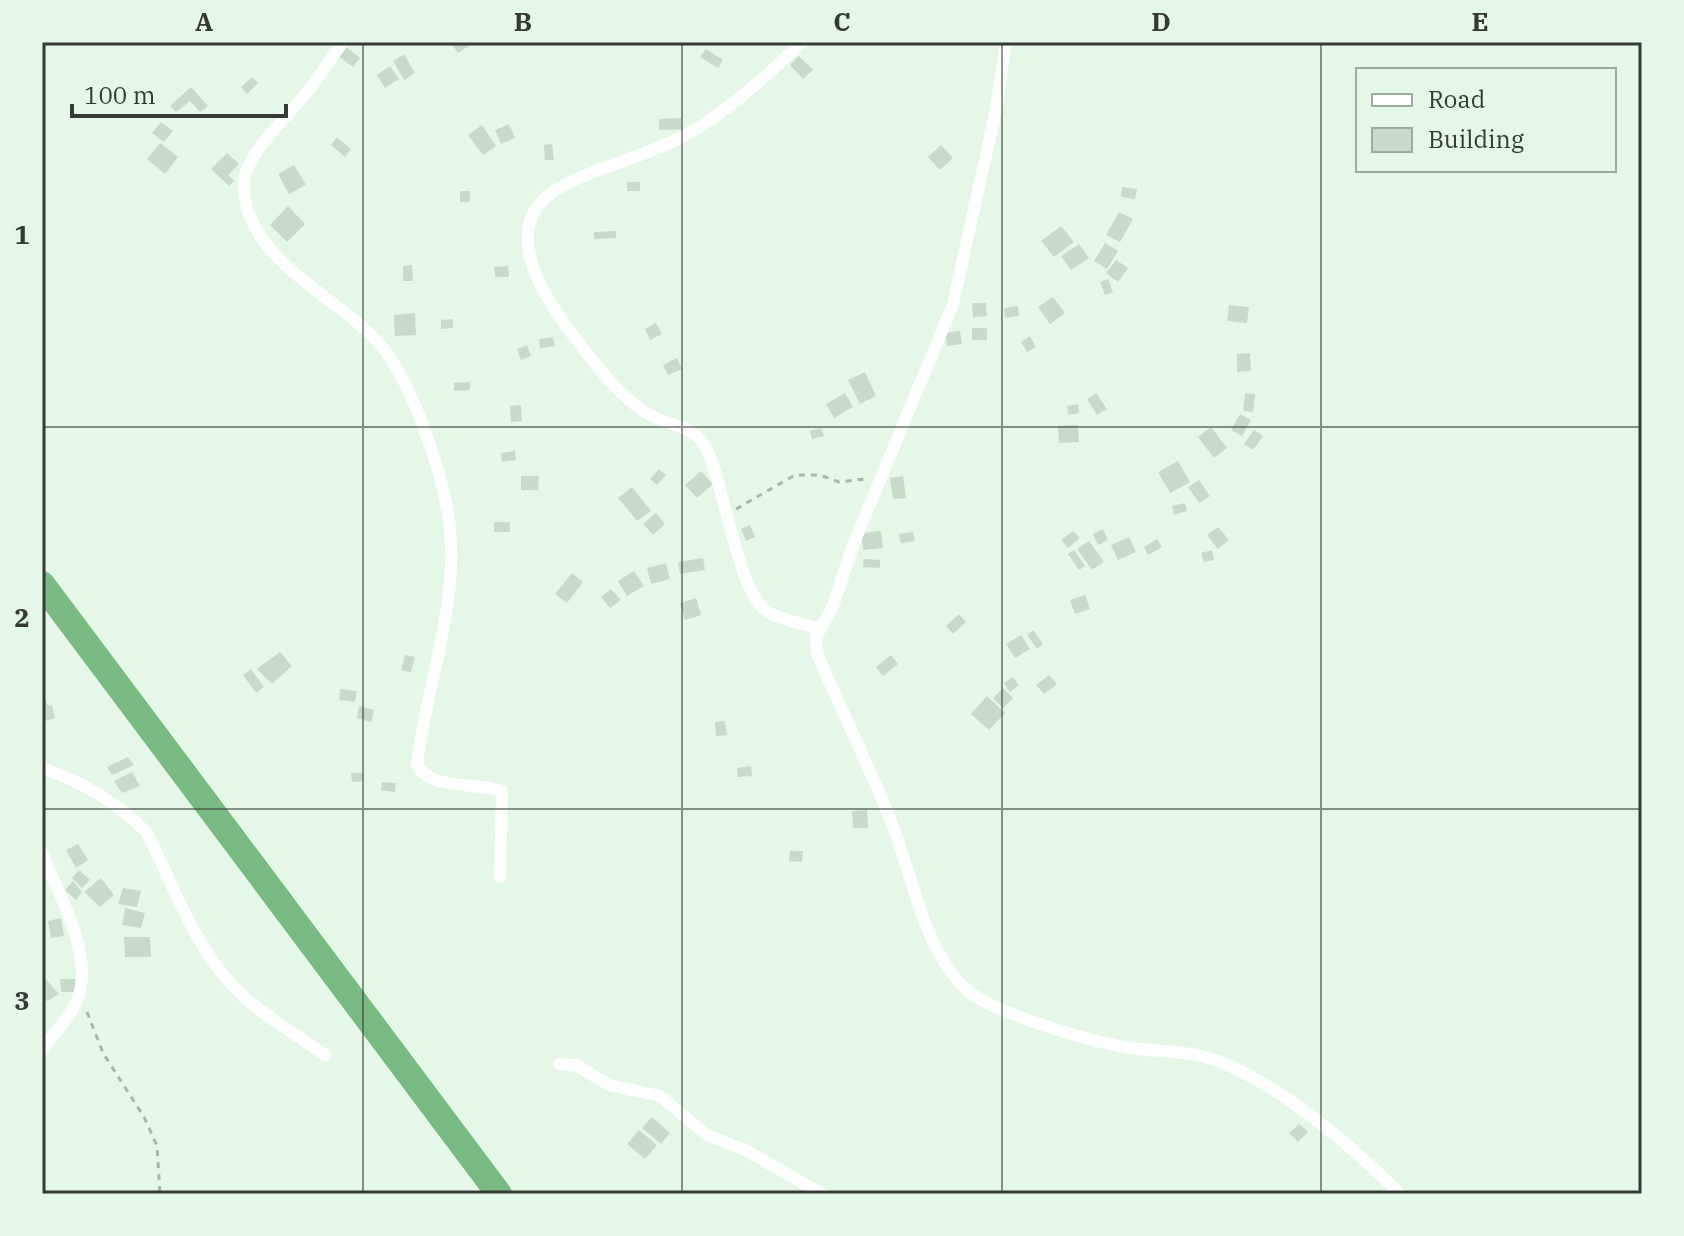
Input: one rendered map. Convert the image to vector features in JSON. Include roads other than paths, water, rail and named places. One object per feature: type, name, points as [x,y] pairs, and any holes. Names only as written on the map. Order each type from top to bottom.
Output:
[{"type":"street","points":[[343,42],[310,90],[253,157],[244,187],[248,212],[259,233],[316,293],[378,342],[417,414],[447,511],[452,581],[417,764],[422,773],[441,780],[502,791],[500,877]]},
{"type":"street","points":[[802,42],[693,131],[550,193],[532,214],[527,234],[528,255],[553,303],[613,386],[648,415],[686,430],[701,440],[725,516],[761,607],[777,616],[819,629]]},
{"type":"street","points":[[1006,42],[959,284],[938,347],[881,478],[833,606],[819,629],[815,645],[817,654],[892,825],[931,932],[943,958],[967,991],[988,1004],[1076,1034],[1125,1047],[1197,1055],[1229,1067],[1305,1114],[1400,1194]]},
{"type":"street","points":[[42,768],[118,807],[142,827],[170,877],[195,934],[218,968],[233,986],[325,1055]]},
{"type":"street","points":[[42,853],[75,933],[80,992],[67,1017],[42,1050]]},
{"type":"street","points":[[559,1064],[576,1065],[609,1085],[660,1096],[707,1135],[747,1151],[822,1194]]},
{"type":"waterway","points":[[42,584],[499,1194]]}]
